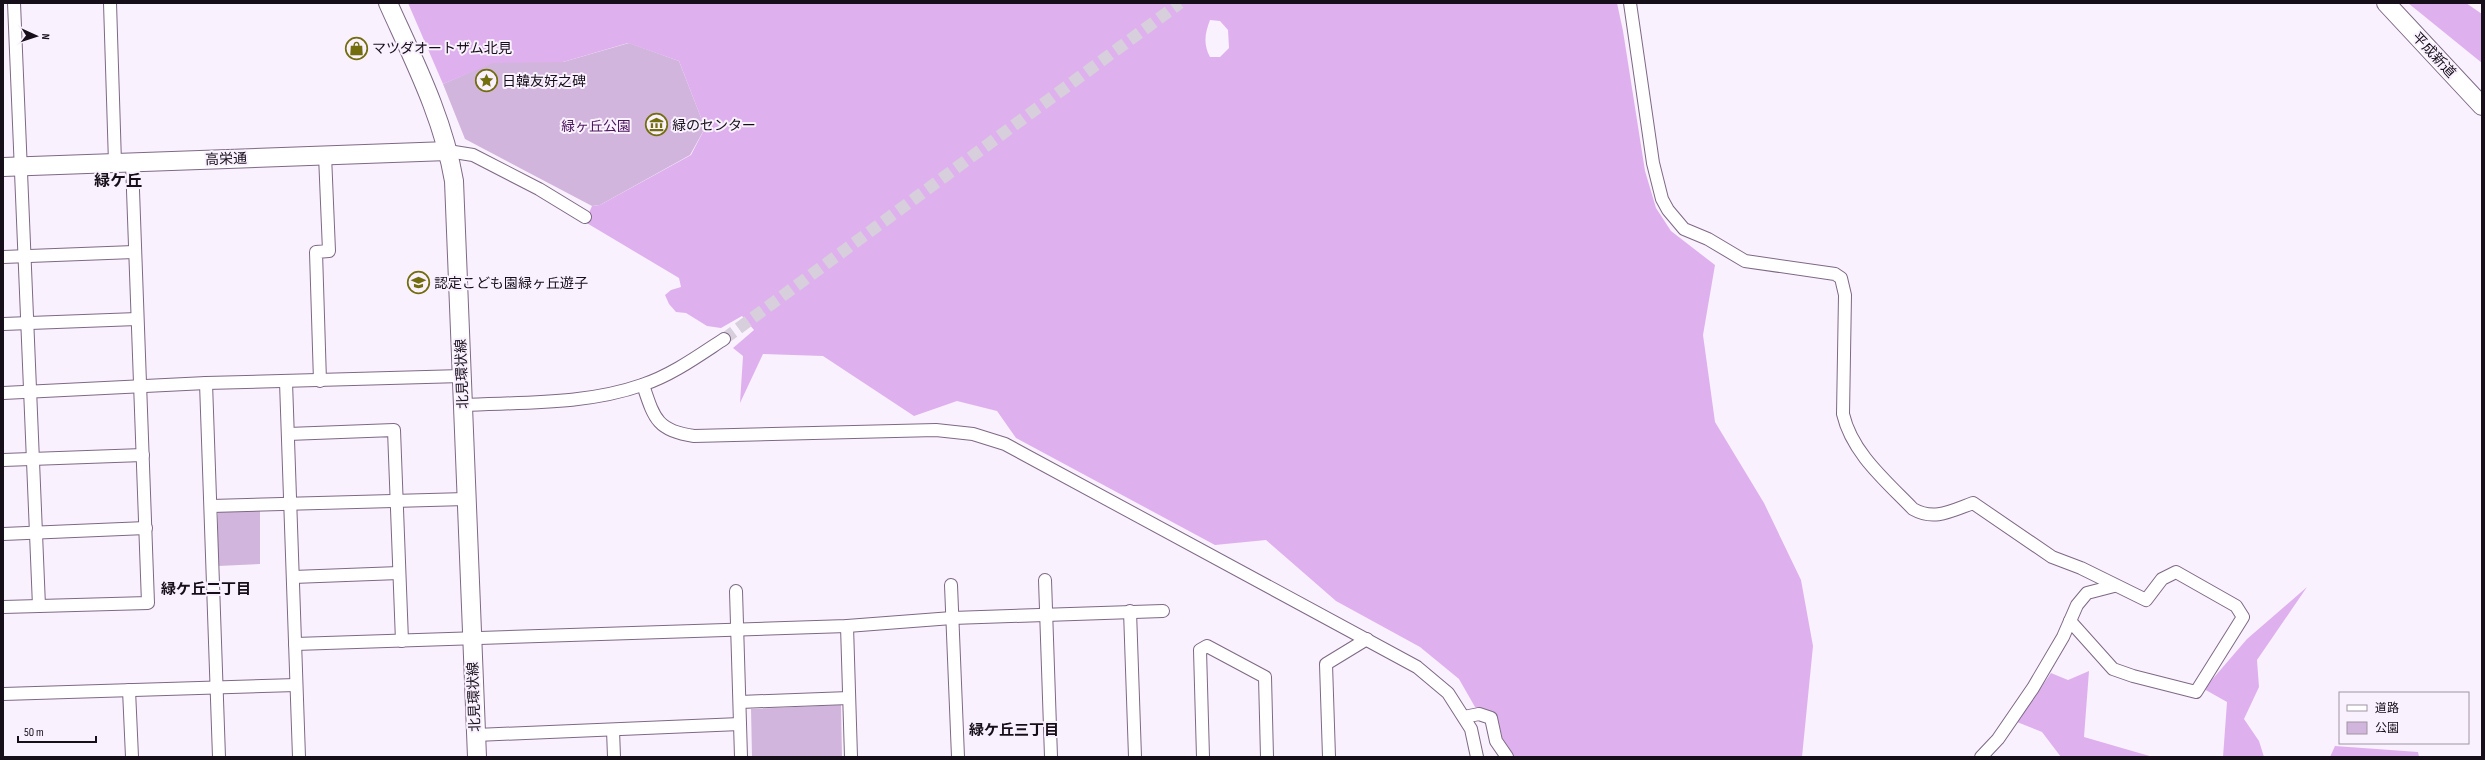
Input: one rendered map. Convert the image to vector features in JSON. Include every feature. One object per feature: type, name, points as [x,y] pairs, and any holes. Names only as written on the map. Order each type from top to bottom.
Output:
[{"type":"main road","name":"北見環状線","points":[[388,3],[431,98],[448,151],[454,181],[477,757]]},
{"type":"main road","name":"平成新道","points":[[2386,3],[2482,106]]},
{"type":"main road","name":"高栄通","points":[[3,168],[448,151]]},
{"type":"street","points":[[14,3],[26,256],[39,606]]},
{"type":"street","points":[[3,607],[148,603],[134,252],[123,163],[110,3]]},
{"type":"street","points":[[1630,3],[1653,163],[1662,199],[1668,210],[1684,229],[1708,239],[1745,261],[1835,274],[1841,278],[1845,295],[1843,414],[1848,432],[1860,453],[1913,509],[1924,515],[1939,515],[1973,503],[2052,557],[2081,568],[2114,586],[2146,600],[2162,579],[2176,572],[2236,606],[2243,617],[2239,626],[2231,634],[2196,692],[2133,676],[2113,668],[2070,621]]},
{"type":"street","points":[[448,151],[473,155],[538,189],[585,217]]},
{"type":"street","points":[[320,381],[316,252],[329,251],[325,155]]},
{"type":"street","points":[[3,257],[134,252]]},
{"type":"street","points":[[3,324],[137,319]]},
{"type":"street","points":[[463,405],[569,400],[608,395],[643,385],[679,369],[724,339]]},
{"type":"street","points":[[3,393],[206,383],[462,376]]},
{"type":"street","points":[[286,382],[294,577],[299,757]]},
{"type":"street","points":[[206,383],[219,757]]},
{"type":"street","points":[[643,385],[652,411],[662,425],[675,433],[710,435],[936,430],[973,434],[1005,444],[1417,667],[1448,693],[1471,729],[1477,757]]},
{"type":"street","points":[[288,434],[394,430],[398,573],[402,641]]},
{"type":"street","points":[[3,460],[143,455]]},
{"type":"street","points":[[210,506],[466,499]]},
{"type":"street","points":[[3,534],[146,528]]},
{"type":"street","points":[[294,577],[398,573]]},
{"type":"street","points":[[1045,580],[1051,757]]},
{"type":"street","points":[[951,585],[958,757]]},
{"type":"street","points":[[1981,757],[1998,739],[2033,688],[2063,638],[2077,605],[2087,593],[2114,586]]},
{"type":"street","points":[[736,591],[741,757]]},
{"type":"street","points":[[295,644],[847,626],[952,618],[1162,610]]},
{"type":"street","points":[[1130,611],[1134,757]]},
{"type":"street","points":[[847,626],[851,757]]},
{"type":"street","points":[[1329,757],[1326,664],[1367,639]]},
{"type":"street","points":[[1203,757],[1200,650],[1207,646],[1265,677],[1268,757]]},
{"type":"street","points":[[3,694],[296,685]]},
{"type":"street","points":[[129,690],[132,757]]},
{"type":"street","points":[[740,702],[849,698]]},
{"type":"street","points":[[1464,718],[1479,714],[1491,718],[1496,741],[1507,757]]},
{"type":"street","points":[[476,735],[740,724]]},
{"type":"street","points":[[613,730],[614,757]]},
{"type":"green space","name":"緑ヶ丘公園","points":[[629,43],[679,61],[705,128],[690,155],[600,205],[592,206],[465,139],[443,84],[493,62],[563,62]]},
{"type":"green space","points":[[218,510],[260,510],[260,564],[218,566]]},
{"type":"green space","points":[[841,705],[842,757],[752,757],[751,709]]},
{"type":"shaded area","points":[[408,3],[1617,3],[1623,31],[1645,171],[1656,208],[1671,231],[1715,265],[1703,335],[1715,422],[1764,503],[1801,580],[1813,646],[1802,757],[1507,757],[1497,716],[1475,707],[1459,679],[1420,647],[1336,601],[1266,540],[1215,545],[1016,438],[997,411],[957,401],[914,416],[823,356],[763,354],[740,403],[743,356],[733,348],[754,330],[742,316],[721,328],[707,326],[686,313],[676,312],[669,304],[665,295],[671,290],[681,287],[679,278],[585,222],[592,206],[600,205],[691,155],[705,128],[679,61],[628,43],[563,62],[493,63],[443,84]],"holes":[[[1210,20],[1220,21],[1228,30],[1229,48],[1220,57],[1210,57],[1206,48],[1207,29]]]},
{"type":"shaded area","points":[[2408,3],[2466,3],[2482,14],[2482,63]]},
{"type":"shaded area","points":[[2307,587],[2257,660],[2259,687],[2244,719],[2259,741],[2264,757],[2223,757],[2227,702],[2204,689],[2247,639]]},
{"type":"shaded area","points":[[2089,671],[2084,737],[2153,757],[2061,757],[2042,732],[2017,722],[2051,673],[2068,680]]},
{"type":"shaded area","points":[[2335,746],[2418,752],[2419,757],[2330,757]]},
{"type":"tunnel","points":[[724,339],[1180,3]]},
{"type":"place","name":"マツダオートザム北見","points":[[357,48]]},
{"type":"place","name":"日韓友好之碑","points":[[487,81]]},
{"type":"place","name":"緑のセンター","points":[[657,125]]},
{"type":"place","name":"認定こども園緑ヶ丘遊子","points":[[419,283]]},
{"type":"district","name":"緑ケ丘","points":[[118,181]]},
{"type":"district","name":"緑ケ丘二丁目","points":[[206,589]]},
{"type":"district","name":"緑ケ丘三丁目","points":[[1014,730]]}]
